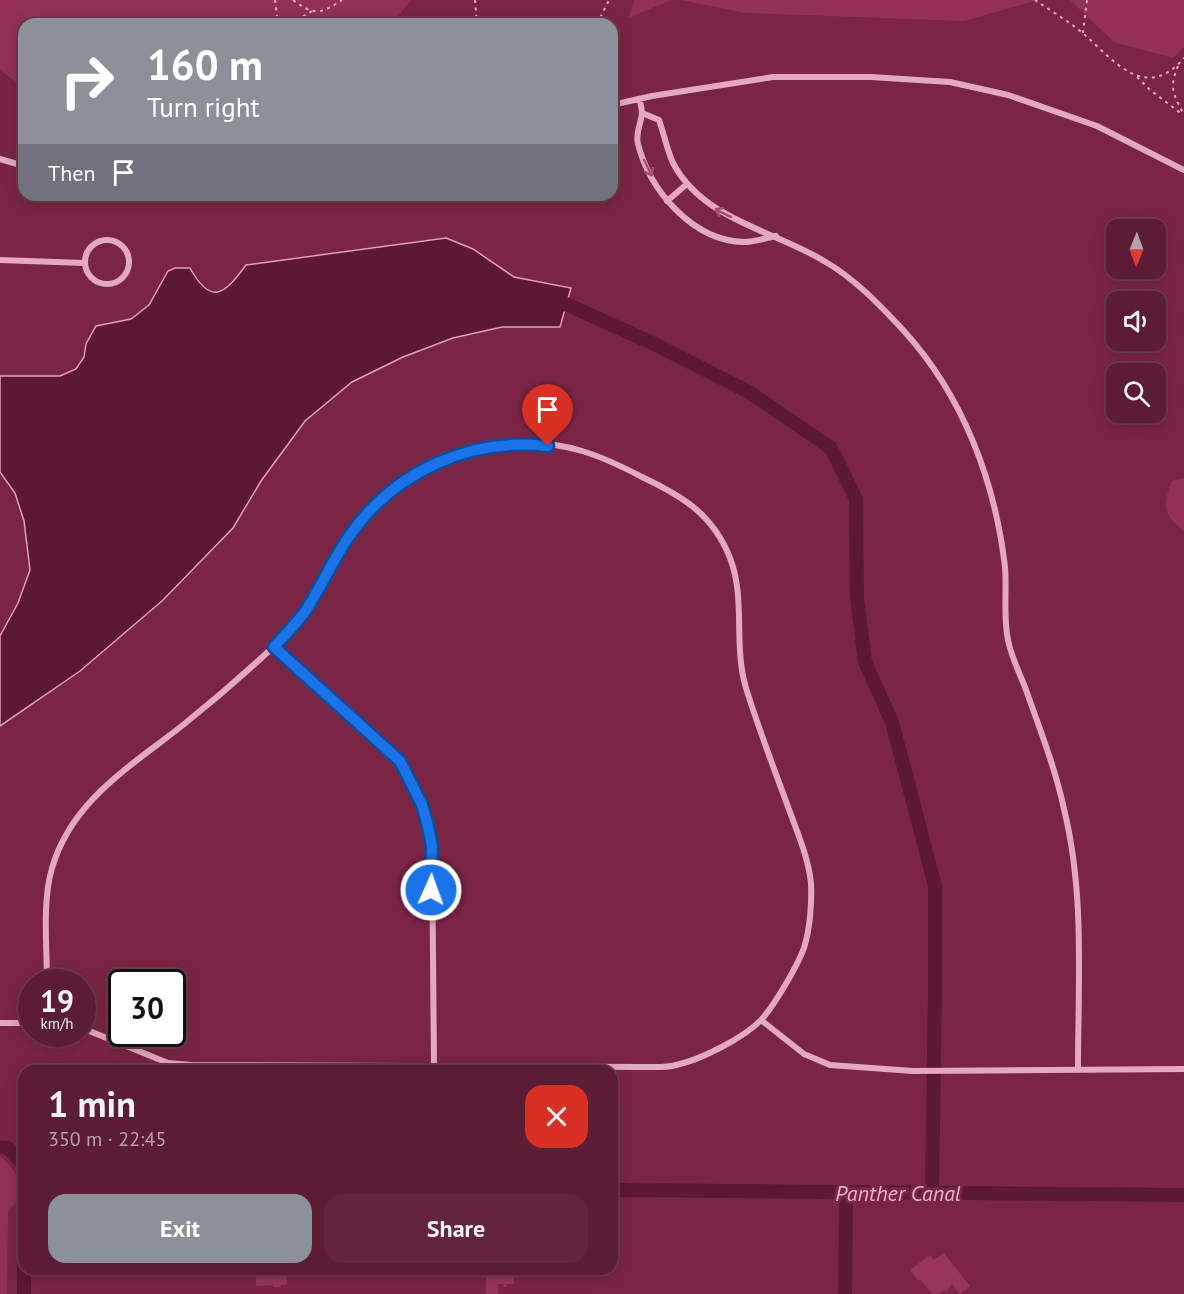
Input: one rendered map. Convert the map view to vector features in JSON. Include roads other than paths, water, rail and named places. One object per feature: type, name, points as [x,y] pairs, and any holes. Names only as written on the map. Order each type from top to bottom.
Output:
[{"type":"street","points":[[618,104],[773,77],[872,77],[950,82],[1008,95],[1097,126],[1184,170]]},
{"type":"street","points":[[640,99],[642,113],[637,128],[637,143],[648,169],[667,201],[693,226],[724,239],[745,242],[776,236]]},
{"type":"street","points":[[642,113],[659,120],[673,162],[687,184],[715,210],[776,236],[825,261],[846,276],[903,330],[961,413],[984,467],[1003,552],[1008,640],[1051,763],[1065,809],[1072,844],[1078,924],[1078,1070]]},
{"type":"street","points":[[0,159],[18,164]]},
{"type":"street","points":[[667,201],[687,184]]},
{"type":"street","points":[[108,239],[122,245],[129,258],[126,273],[115,283],[108,284],[95,281],[89,276],[84,263],[88,250],[93,244],[108,239]]},
{"type":"street","points":[[0,260],[84,263]]},
{"type":"street","points":[[47,969],[47,888],[52,867],[74,819],[108,784],[217,698],[274,647],[303,614],[340,551],[362,520],[381,500],[412,475],[440,460],[508,444],[565,448],[581,451],[618,465],[687,500],[698,508],[729,553],[735,572],[739,602],[740,653],[745,684],[801,842],[811,886],[803,948],[784,986],[761,1020],[741,1035],[703,1056],[674,1066],[618,1066]]},
{"type":"street","points":[[96,1034],[168,1063],[191,1065],[434,1065],[432,846],[422,805],[400,761],[274,647]]},
{"type":"street","points":[[761,1020],[804,1054],[830,1065],[913,1071],[1184,1069]]},
{"type":"street","points":[[0,1023],[18,1023]]},
{"type":"waterway","points":[[547,307],[566,304],[652,343],[749,392],[831,448],[856,499],[857,597],[865,662],[892,722],[935,886],[932,1193]]},
{"type":"waterway","name":"Panther Canal","points":[[0,1147],[8,1148],[18,1159]]},
{"type":"waterway","name":"Panther Canal","points":[[618,1190],[1184,1195]]},
{"type":"waterway","points":[[845,1294],[846,1192]]},
{"type":"waterway","points":[[24,1275],[24,1294]]}]
